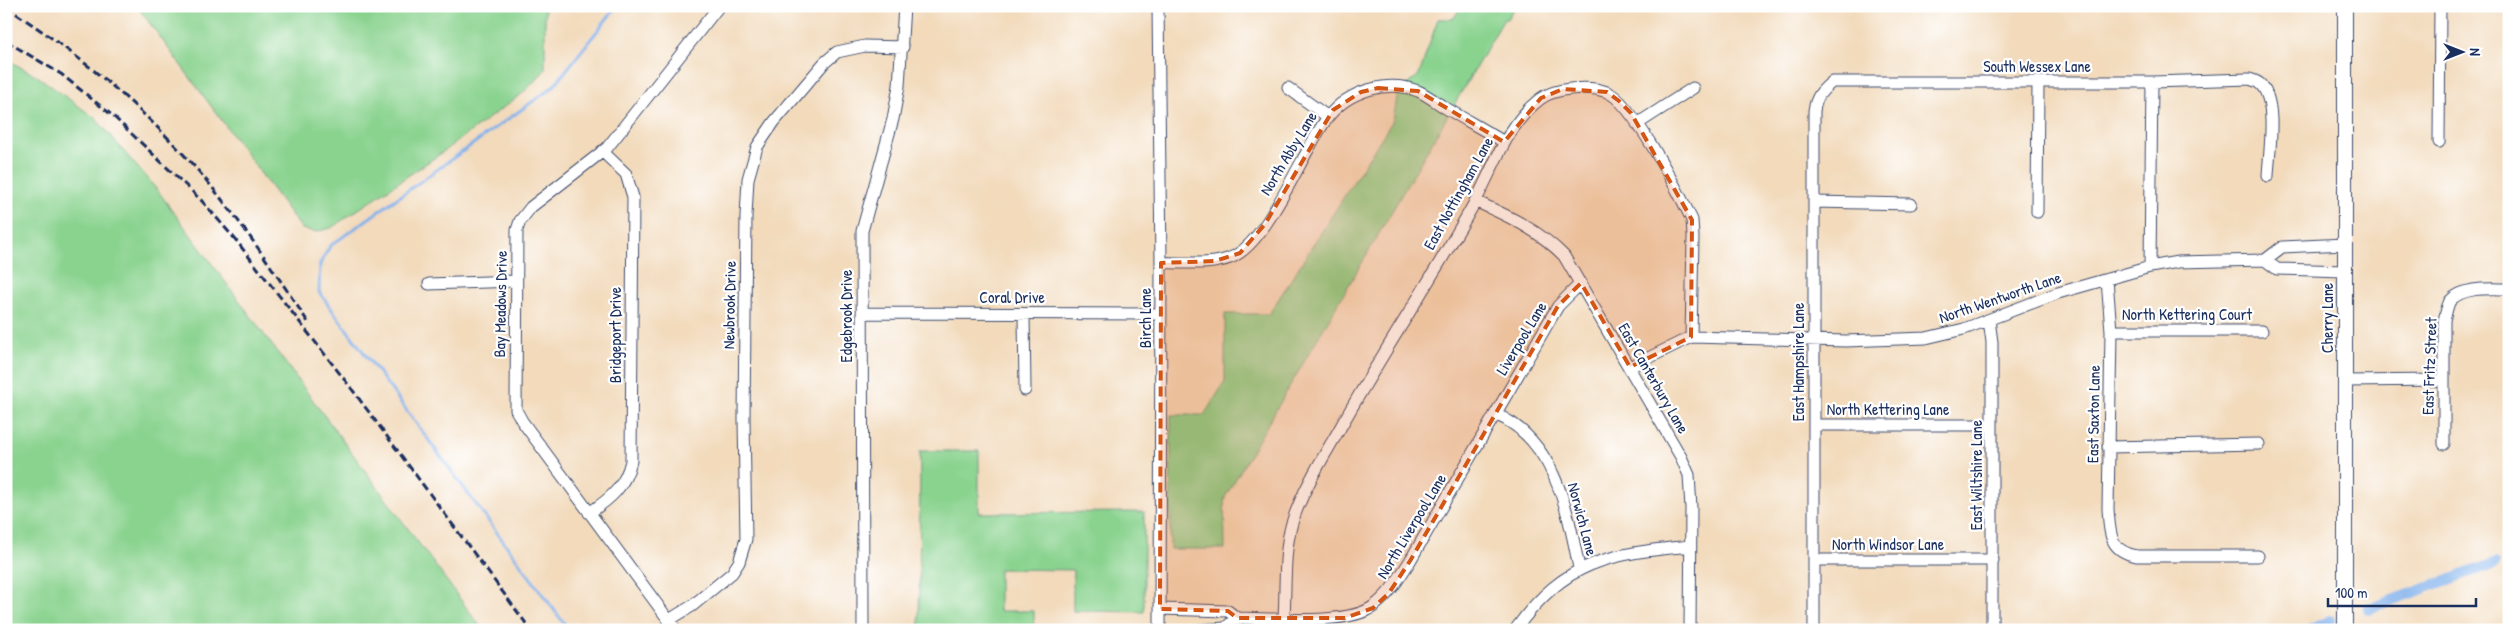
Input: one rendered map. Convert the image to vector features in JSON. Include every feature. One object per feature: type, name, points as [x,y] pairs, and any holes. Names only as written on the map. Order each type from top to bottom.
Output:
[{"type":"main road","name":"Cherry Lane","points":[[2345,6],[2345,630]]},
{"type":"street","name":"Bay Meadows Drive","points":[[672,625],[522,421],[516,410],[517,230],[520,220],[531,207],[602,151],[719,6]]},
{"type":"street","name":"Edgebrook Drive","points":[[863,630],[862,232],[893,119],[903,47],[904,6]]},
{"type":"street","name":"Birch Lane","points":[[1158,6],[1161,263],[1160,630]]},
{"type":"street","points":[[2439,142],[2440,6]]},
{"type":"street","name":"Newbrook Drive","points":[[672,625],[732,573],[739,562],[746,539],[744,409],[746,216],[748,179],[757,147],[774,122],[824,63],[836,52],[865,46],[903,47]]},
{"type":"street","name":"South Wessex Lane","points":[[1818,95],[1832,82],[2152,82],[2249,79],[2260,83],[2267,95],[2271,109],[2268,176]]},
{"type":"street","points":[[2037,212],[2038,82]]},
{"type":"street","points":[[2150,267],[2152,82]]},
{"type":"street","name":"North Abby Lane","points":[[1161,263],[1215,261],[1240,253],[1266,224],[1328,117],[1334,110],[1361,92],[1378,88],[1400,87],[1418,91],[1504,142]]},
{"type":"street","points":[[1288,88],[1328,117]]},
{"type":"street","points":[[1637,124],[1693,88]]},
{"type":"street","name":"East Nottingham Lane","points":[[1284,618],[1287,549],[1293,519],[1304,493],[1351,409],[1475,201],[1504,142],[1541,98],[1563,89],[1607,92],[1631,113],[1692,220],[1691,337]]},
{"type":"street","name":"East Hampshire Lane","points":[[1814,630],[1814,111],[1818,95]]},
{"type":"street","name":"Bridgeport Drive","points":[[589,513],[616,494],[628,474],[631,461],[633,197],[626,174],[602,151]]},
{"type":"street","name":"East Canterbury Lane","points":[[1475,201],[1512,217],[1548,240],[1564,256],[1681,456],[1689,475],[1690,630]]},
{"type":"street","points":[[1814,202],[1911,204]]},
{"type":"street","points":[[2265,260],[2282,247],[2345,244]]},
{"type":"street","name":"North Wentworth Lane","points":[[1630,367],[1691,337],[1814,340],[1926,338],[1964,329],[2058,293],[2150,267],[2178,262],[2265,260],[2277,269],[2344,271]]},
{"type":"street","name":"East Saxton Lane","points":[[2107,279],[2111,331],[2108,509],[2110,534],[2116,548],[2126,554],[2137,556],[2258,556]]},
{"type":"street","points":[[429,284],[516,281]]},
{"type":"street","name":"Liverpool Lane","points":[[1495,414],[1558,306],[1581,283]]},
{"type":"street","name":"East Fritz Street","points":[[2444,444],[2444,320],[2449,302],[2460,293],[2509,289]]},
{"type":"street","name":"Coral Drive","points":[[863,313],[1161,314]]},
{"type":"street","points":[[1024,314],[1024,390]]},
{"type":"street","name":"East Wiltshire Lane","points":[[1989,320],[1992,342],[1992,630]]},
{"type":"street","name":"North Kettering Court","points":[[2111,331],[2262,330]]},
{"type":"street","points":[[2344,381],[2444,380]]},
{"type":"street","name":"North Liverpool Lane","points":[[1160,609],[1228,611],[1237,618],[1284,618],[1346,624],[1373,608],[1389,593],[1495,414]]},
{"type":"street","name":"Norwich Lane","points":[[1495,414],[1525,433],[1546,461],[1560,487],[1580,568]]},
{"type":"street","name":"North Kettering Lane","points":[[1814,425],[1992,425]]},
{"type":"street","points":[[2108,446],[2259,444]]},
{"type":"street","points":[[1515,630],[1545,592],[1580,568],[1594,561],[1619,555],[1690,546]]},
{"type":"street","name":"North Windsor Lane","points":[[1814,560],[1993,560]]},
{"type":"street","name":"North Liverpool Lane","points":[[1198,630],[1225,628],[1237,618]]},
{"type":"highlighted area","points":[[1378,88],[1418,91],[1504,142],[1541,98],[1563,89],[1607,92],[1619,101],[1631,113],[1692,220],[1691,337],[1630,367],[1581,283],[1558,306],[1410,561],[1389,593],[1373,608],[1345,618],[1237,618],[1228,611],[1160,609],[1161,263],[1215,261],[1240,253],[1265,224],[1333,110],[1361,92]]},
{"type":"green space","points":[[137,6],[545,6],[545,70],[523,93],[440,154],[331,228],[315,232],[302,229]]},
{"type":"green space","points":[[1462,6],[1515,6],[1507,19],[1504,19],[1224,499],[1225,549],[1170,549],[1171,415],[1204,415],[1225,382],[1225,314],[1269,314],[1393,120],[1398,92],[1419,75],[1438,19],[1453,19]]},
{"type":"green space","points":[[6,59],[40,78],[95,118],[158,191],[483,630],[6,630]]},
{"type":"green space","points":[[920,451],[979,451],[979,513],[1144,512],[1144,612],[1073,611],[1073,570],[999,569],[999,611],[1034,611],[1034,630],[919,630]]},
{"type":"waterway","points":[[569,630],[319,292],[320,264],[330,246],[553,87],[617,6]]},
{"type":"waterway","points":[[2368,609],[2495,563]]},
{"type":"waterway","points":[[2309,630],[2331,620]]},
{"type":"railway","points":[[6,7],[95,71],[176,146],[234,216],[268,262],[310,325]]},
{"type":"railway","points":[[6,41],[61,74],[113,116],[201,200],[235,239],[351,388],[531,630]]}]
